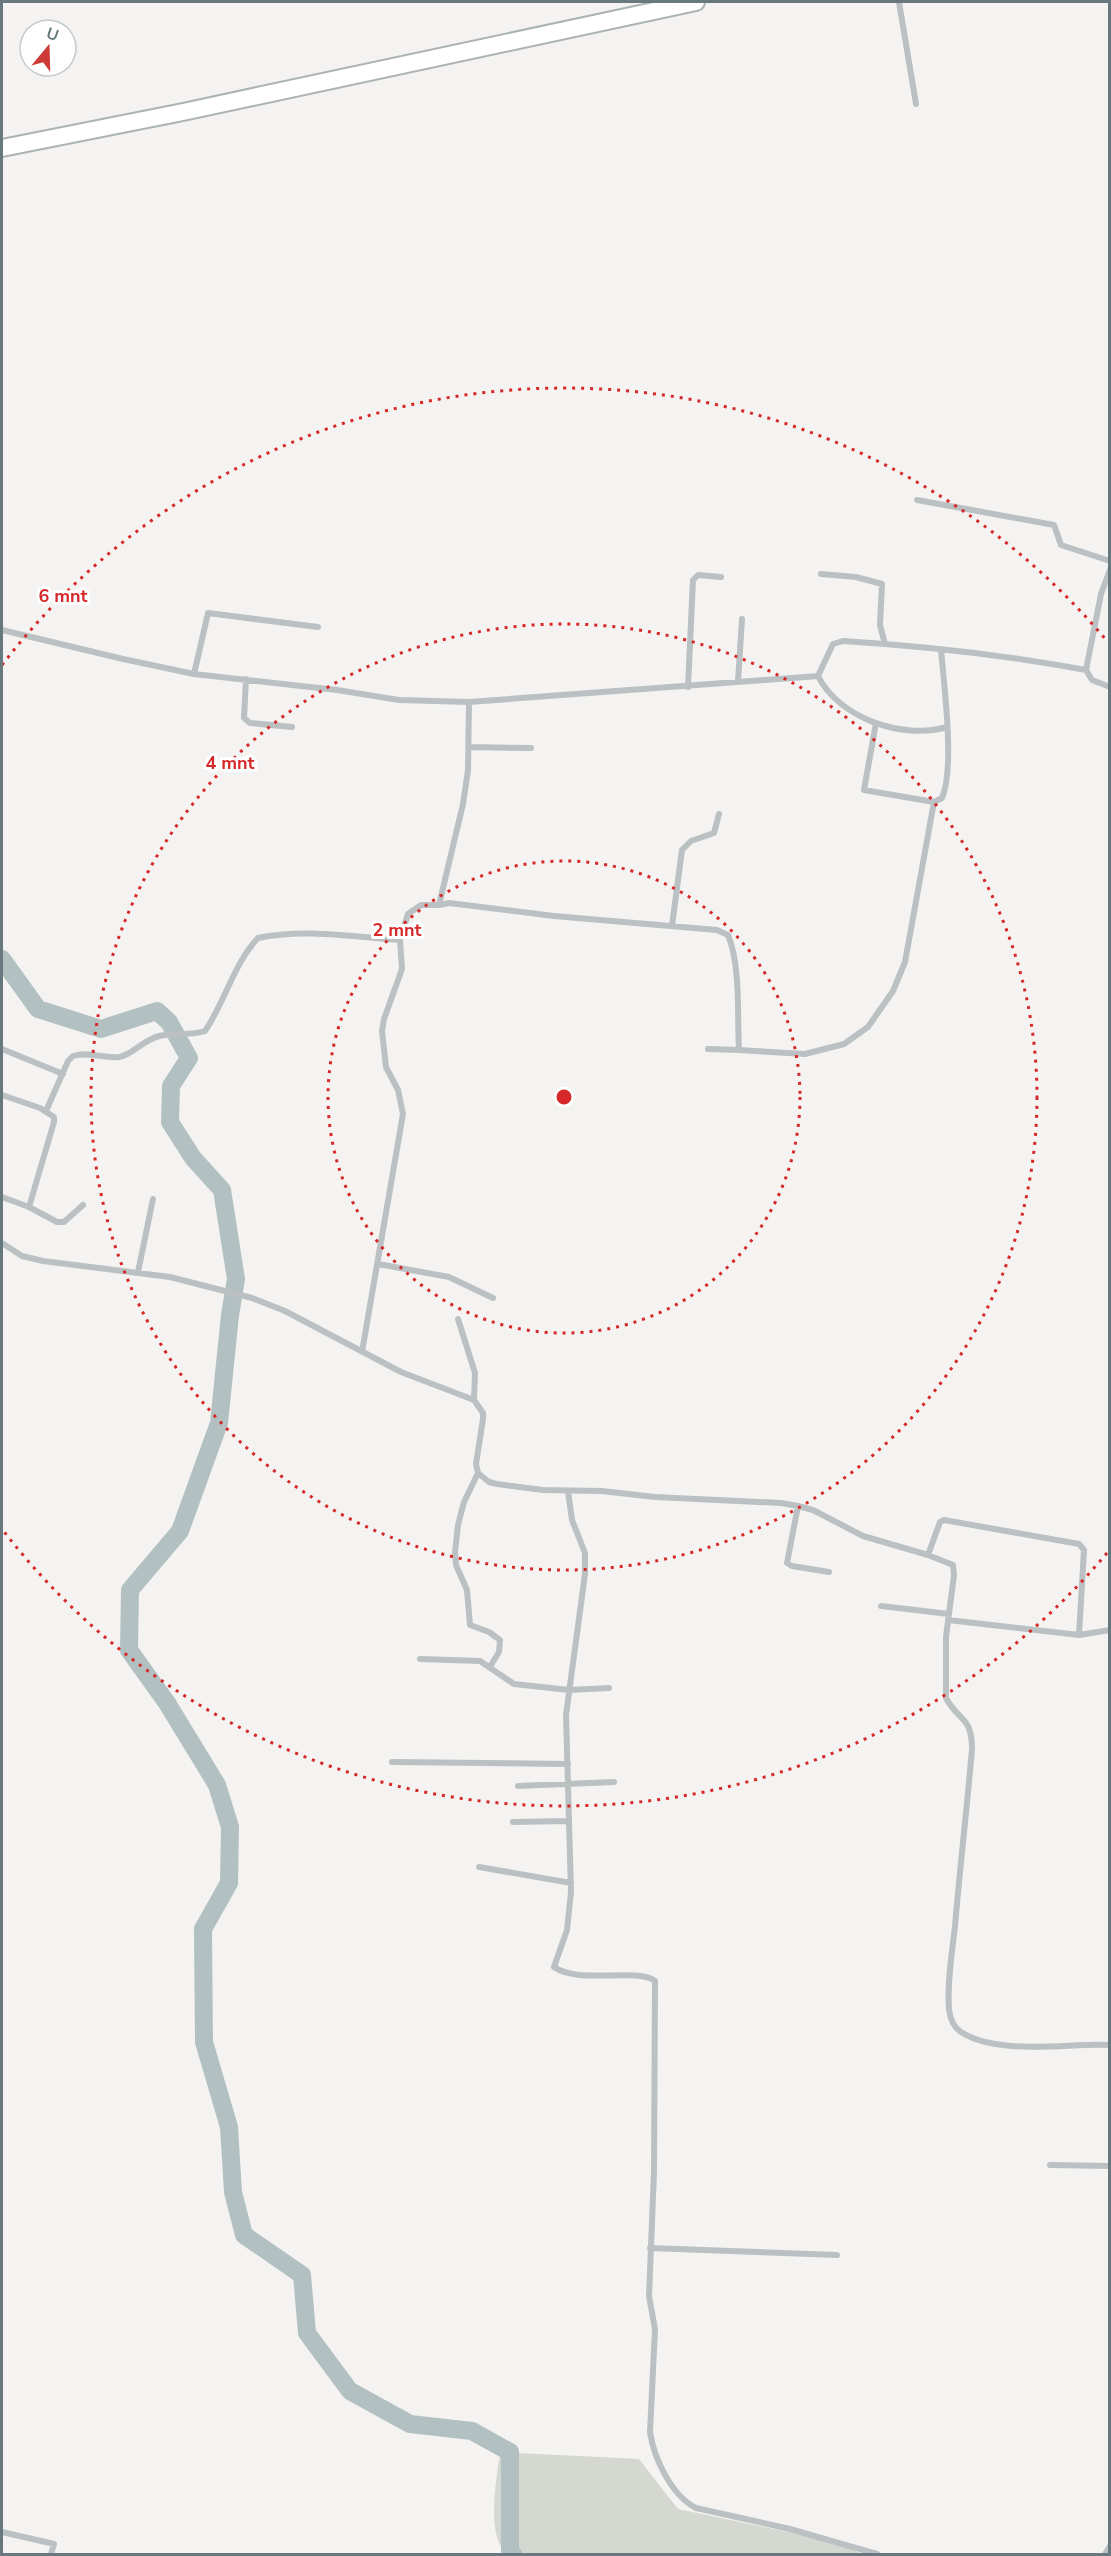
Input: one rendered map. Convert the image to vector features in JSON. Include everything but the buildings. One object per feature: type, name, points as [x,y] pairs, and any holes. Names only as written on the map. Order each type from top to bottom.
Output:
[{"type":"street","points":[[2,148],[183,112],[659,5],[696,2]]},
{"type":"street","points":[[899,2],[916,104]]},
{"type":"street","points":[[917,500],[1054,525],[1061,545],[1110,561]]},
{"type":"street","points":[[1110,570],[1101,594],[1086,670],[1092,680],[1110,687]]},
{"type":"street","points":[[821,574],[856,577],[882,584],[880,625],[885,644]]},
{"type":"street","points":[[688,687],[693,580],[698,575],[721,577]]},
{"type":"street","points":[[194,674],[208,613],[318,627]]},
{"type":"street","points":[[738,682],[741,619]]},
{"type":"street","points":[[2,630],[194,674],[337,690],[391,700],[469,702],[818,676]]},
{"type":"street","points":[[818,676],[833,644],[837,642],[885,644],[1014,657],[1086,670]]},
{"type":"street","points":[[876,723],[864,790],[934,801],[942,798],[947,787],[947,727],[941,650]]},
{"type":"street","points":[[818,676],[825,689],[843,707],[876,723],[918,731],[932,731],[947,727]]},
{"type":"street","points":[[246,680],[244,718],[250,723],[292,727]]},
{"type":"street","points":[[439,905],[463,804],[470,747],[469,702]]},
{"type":"street","points":[[470,747],[531,748]]},
{"type":"street","points":[[708,1049],[805,1054],[844,1044],[868,1027],[903,972],[934,801]]},
{"type":"street","points":[[672,926],[682,850],[691,841],[714,833],[719,814]]},
{"type":"street","points":[[362,1352],[403,1114],[398,1090],[386,1067],[382,1031],[402,969],[400,940],[408,914],[415,908],[449,903],[554,916],[717,930],[728,935],[732,945],[739,1050]]},
{"type":"street","points":[[46,1111],[73,1056],[86,1054],[113,1058],[127,1056],[143,1042],[168,1034],[205,1031],[246,954],[258,938],[280,934],[316,934],[400,940]]},
{"type":"street","points":[[2,1048],[63,1074]]},
{"type":"street","points":[[2,1095],[46,1111],[54,1117],[29,1207]]},
{"type":"street","points":[[2,1197],[29,1207],[57,1222],[64,1222],[83,1205]]},
{"type":"street","points":[[138,1272],[153,1199]]},
{"type":"street","points":[[2,1243],[22,1256],[43,1261],[138,1272],[222,1289],[252,1298],[285,1311],[401,1372],[474,1400],[483,1413],[476,1464],[478,1473],[489,1482],[568,1491],[602,1491],[655,1497],[781,1503],[798,1506],[813,1510],[863,1536],[953,1564],[955,1568],[949,1617],[946,1698],[967,1721],[972,1737],[951,1978],[949,2007],[951,2020],[963,2034],[983,2042],[1030,2047],[1110,2045]]},
{"type":"street","points":[[378,1264],[449,1276],[493,1298]]},
{"type":"street","points":[[458,1319],[475,1373],[474,1400]]},
{"type":"street","points":[[478,1473],[464,1502],[455,1552],[456,1564],[467,1590],[470,1625],[489,1632],[500,1640],[499,1652],[491,1665]]},
{"type":"street","points":[[568,1491],[572,1520],[585,1554],[585,1574],[565,1731],[571,1883],[567,1930],[555,1967],[561,1971],[591,1976],[643,1975],[655,1981],[654,2160],[649,2296],[655,2330],[650,2432],[657,2458],[681,2496],[688,2504],[696,2508],[802,2532],[877,2554]]},
{"type":"street","points":[[798,1506],[787,1563],[792,1566],[829,1572]]},
{"type":"street","points":[[928,1555],[940,1521],[944,1520],[1079,1544],[1084,1551],[1079,1635]]},
{"type":"street","points":[[881,1606],[1079,1635],[1110,1630]]},
{"type":"street","points":[[420,1659],[471,1659],[491,1665],[505,1680],[514,1684],[569,1690],[609,1688]]},
{"type":"street","points":[[392,1761],[568,1764]]},
{"type":"street","points":[[518,1786],[614,1782]]},
{"type":"street","points":[[513,1822],[568,1821]]},
{"type":"street","points":[[479,1867],[571,1883]]},
{"type":"street","points":[[1050,2164],[1110,2166]]},
{"type":"street","points":[[650,2248],[837,2255]]},
{"type":"street","points":[[2,2532],[54,2544],[51,2554]]},
{"type":"street","points":[[1105,2554],[1110,2546]]},
{"type":"shaded area","points":[[500,2452],[639,2459],[678,2509],[836,2542],[862,2554],[507,2554],[500,2545],[494,2520]]},
{"type":"waterway","points":[[2,959],[38,1009],[101,1029],[157,1011],[169,1022],[189,1058],[171,1086],[170,1122],[193,1158],[222,1190],[236,1279],[219,1423],[180,1531],[130,1590],[129,1650],[167,1703],[217,1785],[230,1827],[229,1883],[203,1929],[204,2042],[229,2127],[233,2192],[244,2235],[302,2275],[307,2333],[350,2391],[410,2424],[472,2431],[510,2452],[510,2551],[513,2554]]}]
